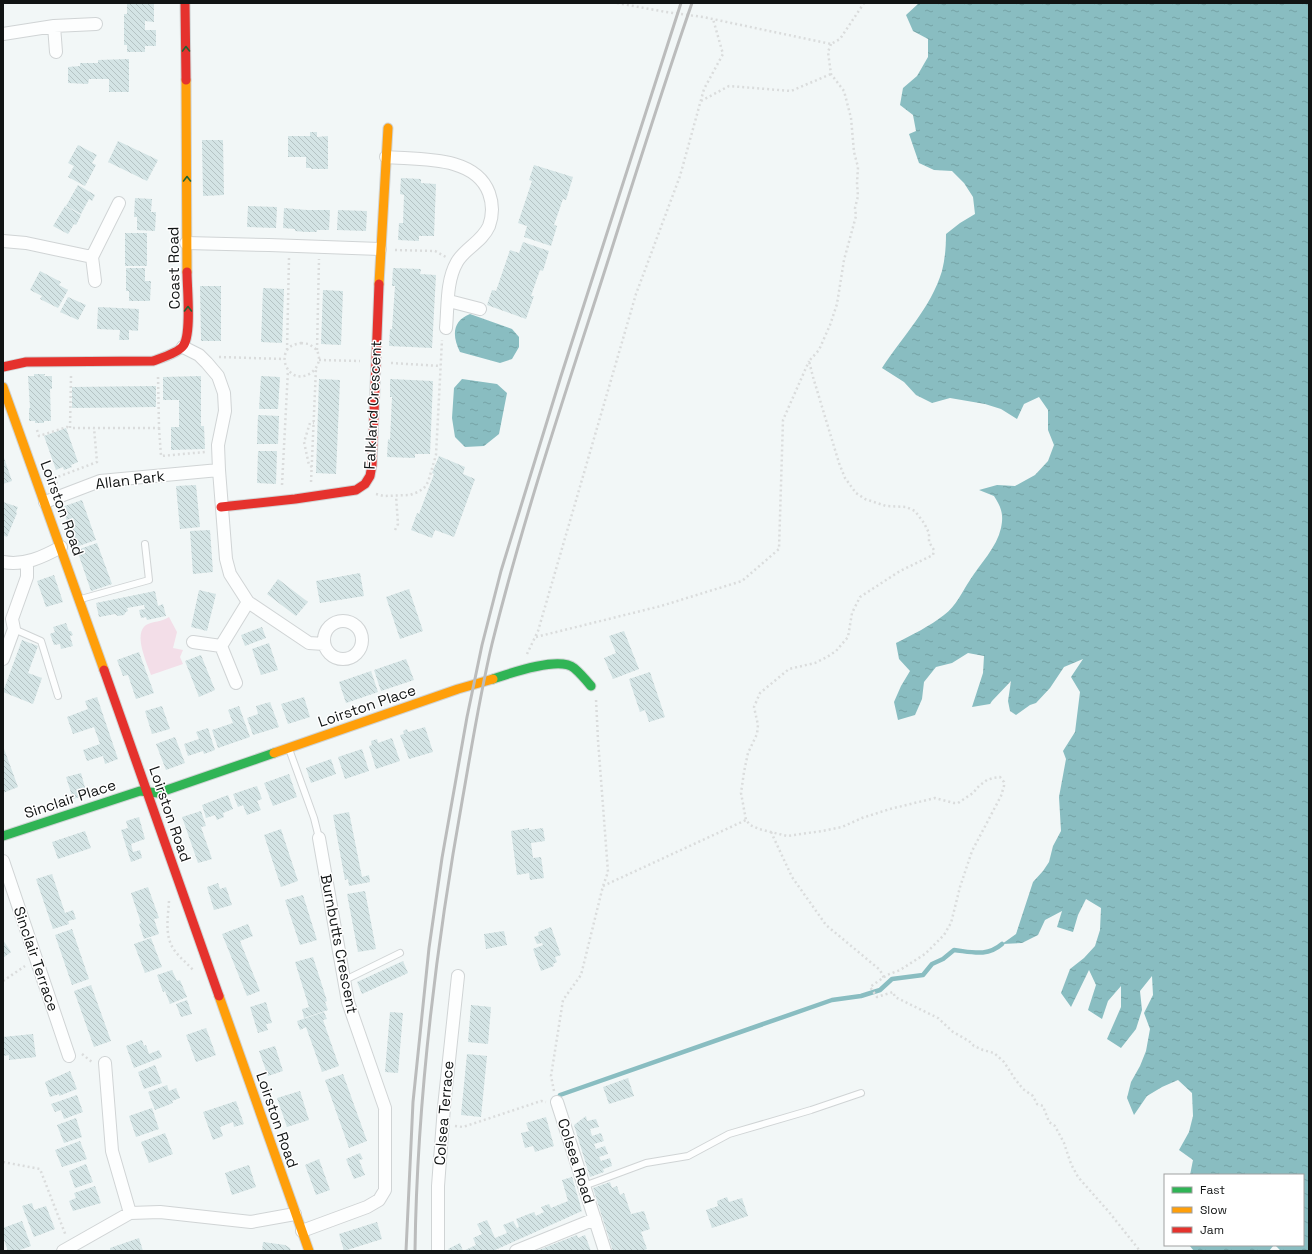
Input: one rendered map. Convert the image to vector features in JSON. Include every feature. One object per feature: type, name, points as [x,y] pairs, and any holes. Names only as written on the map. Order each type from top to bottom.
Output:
[{"type":"street","name":"Coast Road","points":[[183,347],[186,340],[188,324],[186,243],[187,188],[185,3]]},
{"type":"street","points":[[3,34],[54,26],[96,24]]},
{"type":"street","points":[[54,26],[56,52]]},
{"type":"street","name":"Falkland Crescent","points":[[221,507],[295,499],[356,490],[365,484],[370,476],[372,465],[380,249],[388,128]]},
{"type":"street","points":[[386,157],[455,164],[469,169],[480,178],[487,189],[491,200],[492,214],[489,226],[482,238],[463,253],[456,263],[449,282],[446,328]]},
{"type":"street","points":[[95,281],[92,257],[119,203]]},
{"type":"street","points":[[3,241],[26,243],[92,257]]},
{"type":"street","points":[[186,243],[290,245],[380,249]]},
{"type":"street","points":[[448,300],[480,309]]},
{"type":"street","points":[[3,368],[26,362],[154,361],[166,358],[183,347],[199,355],[207,362],[218,376],[224,393],[226,411],[218,451],[226,559],[230,574],[248,602],[309,642],[324,644]]},
{"type":"street","name":"Loirston Road","points":[[3,387],[61,547],[309,1251]]},
{"type":"street","name":"Allan Park","points":[[45,502],[100,481],[219,470]]},
{"type":"street","points":[[3,562],[27,562],[61,547]]},
{"type":"street","points":[[3,659],[14,629],[12,619],[27,577],[27,562]]},
{"type":"street","points":[[221,646],[248,602]]},
{"type":"street","points":[[193,642],[221,646]]},
{"type":"street","points":[[221,646],[236,683]]},
{"type":"street","name":"Loirston Place","points":[[147,791],[158,794],[458,689],[519,671],[557,663],[573,667],[591,686]]},
{"type":"street","name":"Sinclair Place","points":[[3,836],[140,791],[147,791]]},
{"type":"street","name":"Burnbutts Crescent","points":[[302,1230],[367,1207],[379,1200],[384,1190],[385,1108],[348,1002],[319,838]]},
{"type":"street","name":"Sinclair Terrace","points":[[3,861],[69,1056]]},
{"type":"street","name":"Colsea Terrace","points":[[438,1251],[438,1186],[442,1124],[458,976]]},
{"type":"street","points":[[105,1063],[112,1151],[130,1213]]},
{"type":"street","name":"Colsea Road","points":[[557,1102],[605,1251]]},
{"type":"street","points":[[67,1249],[130,1213],[160,1212],[251,1222],[295,1214]]},
{"type":"street","name":"Colsea Road","points":[[516,1251],[595,1220]]},
{"type":"lane","points":[[79,600],[149,580],[145,544]]},
{"type":"lane","points":[[14,629],[41,641],[58,696]]},
{"type":"lane","points":[[288,748],[314,818],[319,838]]},
{"type":"lane","points":[[344,980],[400,953]]},
{"type":"lane","points":[[584,1186],[646,1164],[688,1156],[729,1134],[811,1110],[862,1093]]},
{"type":"path","points":[[617,3],[713,19],[831,44]]},
{"type":"path","points":[[535,637],[661,606],[742,581],[779,550],[783,420],[809,361],[819,350],[838,304],[846,253],[856,216],[855,208],[858,196],[858,167],[854,152],[851,118],[844,91],[831,74],[828,52],[831,44],[840,39],[864,3]]},
{"type":"path","points":[[519,671],[535,637],[567,533],[636,294],[680,176],[704,88],[723,54],[713,19]]},
{"type":"path","points":[[701,102],[729,86],[791,91],[831,74]]},
{"type":"path","points":[[282,486],[288,370],[284,359],[287,350],[290,245]]},
{"type":"path","points":[[311,482],[316,368],[319,360],[317,350],[320,246]]},
{"type":"path","points":[[380,249],[435,251],[456,263]]},
{"type":"path","points":[[365,484],[374,494],[396,496],[410,495],[418,492],[424,488],[428,482],[436,455],[442,334],[446,328]]},
{"type":"path","points":[[287,350],[292,345],[301,343],[309,344],[317,350]]},
{"type":"path","points":[[207,362],[219,357],[284,359]]},
{"type":"path","points":[[158,360],[161,456],[218,451]]},
{"type":"path","points":[[70,428],[71,361]]},
{"type":"path","points":[[809,361],[834,448],[845,478],[856,493],[865,499],[886,506],[893,505],[906,507],[915,511],[929,533],[929,542],[934,550],[933,555],[900,571],[860,597],[852,613],[848,637],[836,651],[815,663],[789,669],[760,694],[754,707],[758,725],[757,734],[748,753],[741,792],[746,820],[750,825],[759,829],[787,836],[822,831],[842,827],[862,818],[890,809],[935,798],[958,803],[973,793],[978,786],[986,780],[1000,777],[1004,782],[1001,796],[972,851],[960,887],[951,923],[944,934],[925,954],[870,987],[877,997],[893,992],[895,997],[938,1018],[953,1032],[974,1046],[994,1053],[1004,1062],[1023,1089],[1033,1096],[1037,1104],[1043,1106],[1049,1122],[1055,1126],[1064,1143],[1071,1164],[1078,1177],[1109,1212],[1140,1251]]},
{"type":"path","points":[[288,370],[294,375],[302,377],[310,374],[316,368]]},
{"type":"path","points":[[312,467],[309,465],[304,442],[310,423],[314,423]]},
{"type":"path","points":[[19,430],[27,427],[36,429],[39,436],[67,426],[70,428],[159,428]]},
{"type":"path","points":[[60,496],[55,478],[97,462],[94,428]]},
{"type":"path","points":[[395,530],[398,524],[396,496]]},
{"type":"path","points":[[442,1124],[463,1127],[541,1101],[557,1102],[551,1076],[563,1000],[581,975],[603,886],[608,872],[596,694],[591,686]]},
{"type":"path","points":[[603,886],[746,820]]},
{"type":"path","points":[[771,832],[792,877],[826,925],[880,970],[884,978]]},
{"type":"path","points":[[169,900],[167,931],[170,942],[175,950],[197,974]]},
{"type":"path","points":[[3,981],[36,960]]},
{"type":"path","points":[[69,1056],[80,1052],[92,1062],[105,1063]]},
{"type":"path","points":[[3,1162],[40,1169],[67,1249]]},
{"type":"shaded area","points":[[169,617],[177,632],[173,648],[183,650],[180,657],[183,664],[151,675],[142,649],[142,629],[146,625]]},
{"type":"water","points":[[919,3],[1309,3],[1309,1251],[1281,1251],[1276,1246],[1304,1246],[1304,1174],[1190,1174],[1193,1160],[1179,1150],[1189,1132],[1193,1116],[1192,1093],[1178,1080],[1147,1096],[1134,1115],[1127,1098],[1131,1082],[1146,1051],[1150,1029],[1144,1013],[1153,995],[1152,976],[1140,991],[1142,1010],[1136,1029],[1121,1048],[1107,1039],[1121,1007],[1121,986],[1108,1001],[1102,1019],[1088,1010],[1096,985],[1089,970],[1071,1007],[1061,993],[1070,969],[1084,958],[1095,946],[1100,930],[1101,908],[1086,899],[1078,915],[1073,932],[1057,927],[1062,911],[1045,920],[1038,935],[1022,943],[1002,944],[1016,934],[1033,882],[1049,862],[1053,846],[1061,831],[1059,797],[1066,759],[1063,751],[1075,732],[1080,692],[1071,677],[1083,659],[1064,667],[1050,688],[1036,703],[1030,705],[1016,715],[1010,711],[1008,701],[1011,681],[990,704],[972,707],[983,673],[984,656],[968,653],[952,663],[936,667],[924,682],[922,699],[915,715],[898,720],[894,702],[910,671],[899,659],[896,643],[927,627],[948,611],[988,555],[999,535],[1002,519],[1000,507],[994,496],[979,490],[997,485],[1015,486],[1035,475],[1048,461],[1054,445],[1048,430],[1048,410],[1039,397],[1024,404],[1017,419],[1001,409],[985,404],[950,398],[932,403],[916,395],[904,382],[882,368],[923,310],[937,285],[944,262],[946,234],[975,214],[973,197],[964,183],[952,171],[934,170],[919,163],[909,134],[916,131],[913,115],[900,105],[903,88],[917,76],[928,57],[928,39],[913,31],[906,15]]},
{"type":"water","points":[[470,314],[512,329],[519,337],[519,347],[512,359],[500,363],[460,352],[457,346],[455,330],[460,321]]},
{"type":"water","points":[[462,379],[497,384],[507,393],[499,434],[484,446],[465,447],[455,437],[452,418],[454,388]]},
{"type":"water","points":[[1190,1246],[1273,1246],[1269,1251],[1194,1251]]},
{"type":"building","points":[[127,3],[154,3],[154,22],[145,21],[145,30],[156,30],[156,46],[145,46],[145,52],[127,52],[127,45],[124,45],[124,14],[127,14]]},
{"type":"building","points":[[129,59],[129,92],[109,92],[109,79],[89,79],[88,84],[68,83],[68,67],[80,66],[80,63],[98,63],[98,60]]},
{"type":"building","points":[[310,132],[317,132],[317,137],[328,136],[328,169],[306,168],[306,157],[288,157],[288,136],[310,136]]},
{"type":"building","points":[[202,140],[223,140],[224,195],[203,196]]},
{"type":"building","points":[[118,141],[158,160],[147,181],[108,162]]},
{"type":"building","points":[[78,145],[97,155],[92,163],[96,165],[85,186],[68,177],[74,166],[68,163]]},
{"type":"building","points":[[534,165],[573,177],[566,200],[563,199],[554,225],[557,226],[551,246],[524,237],[527,226],[518,223],[532,181],[529,180]]},
{"type":"building","points":[[401,178],[421,179],[421,183],[436,184],[434,236],[419,236],[419,241],[398,240],[399,223],[403,223],[404,195],[400,194]]},
{"type":"building","points":[[78,185],[95,195],[92,201],[89,199],[81,214],[66,206]]},
{"type":"building","points":[[135,198],[152,199],[151,212],[156,212],[155,231],[137,230],[137,217],[134,217]]},
{"type":"building","points":[[65,206],[81,215],[76,225],[74,224],[68,234],[53,226]]},
{"type":"building","points":[[248,206],[277,207],[276,228],[247,227]]},
{"type":"building","points":[[284,208],[330,210],[329,230],[306,232],[283,228]]},
{"type":"building","points":[[338,210],[367,211],[366,231],[337,230]]},
{"type":"building","points":[[125,233],[147,233],[147,266],[125,266]]},
{"type":"building","points":[[523,242],[549,251],[543,271],[540,270],[531,296],[534,296],[526,319],[487,305],[492,290],[496,291],[510,250],[519,253]]},
{"type":"building","points":[[126,268],[145,268],[145,281],[151,281],[150,301],[129,301],[129,291],[126,291]]},
{"type":"building","points":[[393,268],[421,269],[420,274],[436,275],[432,348],[389,346],[390,329],[392,329],[395,286],[392,286]]},
{"type":"building","points":[[40,271],[61,282],[59,285],[68,290],[58,308],[40,299],[42,296],[30,290]]},
{"type":"building","points":[[200,286],[221,286],[221,341],[201,341]]},
{"type":"building","points":[[263,288],[284,289],[282,343],[261,342]]},
{"type":"building","points":[[323,290],[343,291],[341,345],[321,344]]},
{"type":"building","points":[[68,297],[86,305],[78,320],[60,312]]},
{"type":"building","points":[[98,307],[139,309],[138,331],[129,330],[129,340],[119,340],[120,330],[97,329]]},
{"type":"building","points":[[34,374],[45,374],[44,376],[52,376],[52,389],[50,389],[51,421],[44,421],[44,423],[29,421],[30,408],[28,376],[34,376]]},
{"type":"building","points":[[201,376],[201,426],[204,426],[205,449],[171,450],[171,427],[179,427],[179,400],[163,400],[163,377]]},
{"type":"building","points":[[261,376],[280,377],[278,409],[259,409]]},
{"type":"building","points":[[319,379],[340,380],[336,474],[316,473]]},
{"type":"building","points":[[390,379],[433,381],[430,454],[415,454],[415,458],[387,457],[388,439],[390,440],[392,397],[390,397]]},
{"type":"building","points":[[156,386],[156,407],[72,408],[72,387]]},
{"type":"building","points":[[258,415],[279,416],[278,444],[257,444]]},
{"type":"building","points":[[66,428],[78,462],[71,465],[72,467],[64,470],[63,467],[56,470],[44,436]]},
{"type":"building","points":[[258,451],[277,451],[276,484],[257,483]]},
{"type":"building","points":[[3,455],[12,481],[3,484]]},
{"type":"building","points":[[439,456],[465,467],[463,474],[475,479],[454,537],[435,530],[432,538],[411,530],[417,513],[419,514]]},
{"type":"building","points":[[196,485],[200,527],[180,529],[176,486]]},
{"type":"building","points":[[82,500],[96,540],[76,547],[62,507]]},
{"type":"building","points":[[3,502],[18,507],[7,537],[3,535]]},
{"type":"building","points":[[210,530],[213,572],[193,574],[190,531]]},
{"type":"building","points":[[97,543],[112,584],[91,591],[77,550]]},
{"type":"building","points":[[360,573],[364,596],[320,603],[316,581]]},
{"type":"building","points":[[54,575],[63,602],[46,607],[37,581]]},
{"type":"building","points":[[278,579],[308,602],[296,616],[267,594]]},
{"type":"building","points":[[409,589],[423,631],[400,639],[386,597]]},
{"type":"building","points":[[199,590],[216,594],[207,631],[191,627]]},
{"type":"building","points":[[155,591],[158,606],[163,604],[166,616],[147,620],[146,617],[141,618],[139,610],[145,609],[144,605],[127,608],[128,611],[124,615],[118,616],[115,614],[99,617],[96,603]]},
{"type":"building","points":[[66,623],[69,631],[71,631],[73,635],[70,636],[73,646],[61,649],[60,644],[54,645],[50,634],[55,632],[53,627]]},
{"type":"building","points":[[262,627],[266,638],[245,646],[241,635]]},
{"type":"building","points":[[624,631],[639,669],[613,679],[604,658],[616,653],[609,636]]},
{"type":"building","points":[[22,640],[38,646],[28,673],[42,678],[33,704],[3,692]]},
{"type":"building","points":[[269,643],[278,670],[261,675],[252,649]]},
{"type":"building","points":[[139,652],[154,693],[136,699],[128,675],[123,676],[117,660]]},
{"type":"building","points":[[201,655],[215,690],[199,697],[185,661]]},
{"type":"building","points":[[406,659],[414,680],[381,691],[374,670]]},
{"type":"building","points":[[371,671],[378,692],[346,703],[339,682]]},
{"type":"building","points":[[650,672],[665,717],[649,722],[645,710],[640,712],[629,679]]},
{"type":"building","points":[[97,697],[118,759],[105,764],[103,756],[87,761],[83,750],[100,744],[94,727],[73,734],[67,717],[88,709],[85,701]]},
{"type":"building","points":[[304,697],[310,717],[288,724],[281,704]]},
{"type":"building","points":[[270,702],[279,727],[253,735],[247,718],[258,714],[256,706]]},
{"type":"building","points":[[162,706],[170,729],[152,734],[145,711]]},
{"type":"building","points":[[239,706],[250,737],[218,748],[212,730],[233,723],[228,710]]},
{"type":"building","points":[[425,727],[433,752],[409,759],[400,735],[404,734],[403,731],[407,729],[408,732]]},
{"type":"building","points":[[208,728],[215,750],[204,754],[203,751],[188,756],[184,744],[199,739],[196,732]]},
{"type":"building","points":[[175,737],[185,763],[166,770],[156,744]]},
{"type":"building","points":[[392,738],[400,761],[376,769],[369,746],[372,745],[371,741],[377,739],[378,743]]},
{"type":"building","points":[[3,746],[18,787],[3,793]]},
{"type":"building","points":[[362,749],[369,771],[345,779],[338,757]]},
{"type":"building","points":[[331,759],[336,774],[311,783],[306,768]]},
{"type":"building","points":[[81,773],[87,795],[73,799],[66,777]]},
{"type":"building","points":[[289,774],[297,797],[273,806],[264,783]]},
{"type":"building","points":[[257,786],[262,799],[257,801],[261,810],[247,815],[243,805],[238,807],[233,794]]},
{"type":"building","points":[[228,795],[233,809],[223,813],[224,817],[217,820],[215,815],[206,818],[202,805]]},
{"type":"building","points":[[201,811],[206,826],[201,827],[212,859],[198,863],[182,817]]},
{"type":"building","points":[[349,812],[362,877],[369,875],[370,882],[349,886],[348,879],[345,880],[333,815]]},
{"type":"building","points":[[139,817],[145,839],[131,844],[133,852],[140,850],[142,858],[131,862],[121,830],[128,828],[126,821]]},
{"type":"building","points":[[529,828],[529,830],[543,828],[545,841],[531,843],[533,858],[541,857],[544,878],[530,880],[529,873],[517,875],[511,831]]},
{"type":"building","points":[[281,829],[298,881],[281,887],[264,835]]},
{"type":"building","points":[[85,831],[91,848],[58,859],[52,842]]},
{"type":"building","points":[[52,874],[65,913],[73,910],[76,919],[68,921],[69,924],[53,929],[36,879]]},
{"type":"building","points":[[218,883],[220,889],[226,887],[232,905],[214,910],[207,887]]},
{"type":"building","points":[[148,887],[159,918],[154,919],[159,934],[144,939],[139,924],[141,923],[131,893]]},
{"type":"building","points":[[365,891],[376,949],[358,952],[347,894]]},
{"type":"building","points":[[303,895],[317,940],[300,945],[285,900]]},
{"type":"building","points":[[248,924],[253,936],[240,941],[260,991],[247,996],[222,934]]},
{"type":"building","points":[[551,927],[561,955],[555,957],[557,962],[553,964],[554,966],[541,971],[533,949],[543,945],[542,943],[537,944],[534,937],[539,935],[538,932]]},
{"type":"building","points":[[72,929],[89,979],[72,985],[55,935]]},
{"type":"building","points":[[504,931],[507,945],[486,949],[484,934]]},
{"type":"building","points":[[151,938],[162,967],[145,973],[134,944]]},
{"type":"building","points":[[3,940],[11,952],[3,958]]},
{"type":"building","points":[[313,957],[327,1001],[325,1002],[328,1010],[304,1018],[302,1009],[309,1007],[295,962]]},
{"type":"building","points":[[403,961],[408,973],[362,994],[357,982]]},
{"type":"building","points":[[172,970],[177,981],[180,980],[187,997],[170,1004],[165,991],[163,992],[157,975]]},
{"type":"building","points":[[91,985],[111,1041],[94,1047],[74,991]]},
{"type":"building","points":[[187,1000],[192,1014],[181,1017],[176,1004]]},
{"type":"building","points":[[266,1002],[272,1023],[266,1024],[268,1030],[258,1033],[250,1007]]},
{"type":"building","points":[[471,1005],[491,1007],[488,1044],[468,1042]]},
{"type":"building","points":[[324,1012],[327,1019],[323,1020],[339,1066],[322,1072],[306,1027],[300,1030],[297,1021]]},
{"type":"building","points":[[390,1012],[403,1013],[398,1073],[385,1072]]},
{"type":"building","points":[[206,1028],[216,1055],[196,1062],[186,1035]]},
{"type":"building","points":[[33,1034],[36,1057],[9,1060],[9,1055],[3,1056],[3,1037]]},
{"type":"building","points":[[142,1040],[144,1046],[146,1045],[149,1054],[159,1050],[162,1057],[134,1068],[126,1046]]},
{"type":"building","points":[[275,1046],[283,1071],[268,1076],[259,1051]]},
{"type":"building","points":[[467,1054],[487,1056],[481,1117],[461,1115]]},
{"type":"building","points":[[155,1065],[162,1083],[144,1089],[138,1072]]},
{"type":"building","points":[[70,1071],[77,1089],[59,1096],[59,1094],[50,1097],[45,1082]]},
{"type":"building","points":[[343,1074],[367,1141],[349,1148],[325,1080]]},
{"type":"building","points":[[628,1078],[634,1096],[609,1104],[603,1087]]},
{"type":"building","points":[[167,1085],[169,1091],[176,1088],[180,1098],[172,1101],[173,1103],[155,1110],[148,1092]]},
{"type":"building","points":[[300,1091],[309,1120],[287,1127],[277,1098]]},
{"type":"building","points":[[77,1095],[83,1112],[64,1119],[61,1110],[55,1112],[51,1104]]},
{"type":"building","points":[[236,1101],[244,1124],[234,1127],[233,1122],[220,1127],[223,1136],[213,1140],[203,1112]]},
{"type":"building","points":[[152,1108],[159,1129],[136,1137],[129,1116]]},
{"type":"building","points":[[586,1116],[587,1121],[596,1119],[599,1127],[590,1129],[592,1136],[601,1133],[604,1141],[594,1144],[596,1149],[605,1146],[608,1154],[599,1157],[601,1161],[610,1158],[612,1166],[603,1169],[604,1172],[590,1177],[574,1125]]},
{"type":"building","points":[[546,1117],[554,1146],[535,1152],[533,1146],[525,1148],[521,1133],[529,1131],[526,1123]]},
{"type":"building","points":[[76,1118],[82,1137],[64,1143],[57,1125]]},
{"type":"building","points":[[165,1133],[173,1154],[149,1163],[141,1142]]},
{"type":"building","points":[[80,1141],[87,1159],[62,1167],[55,1150]]},
{"type":"building","points":[[360,1153],[363,1159],[359,1160],[365,1175],[354,1179],[346,1159]]},
{"type":"building","points":[[319,1159],[330,1190],[316,1195],[305,1165]]},
{"type":"building","points":[[86,1164],[93,1182],[75,1188],[69,1171]]},
{"type":"building","points":[[249,1165],[256,1187],[232,1195],[225,1173]]},
{"type":"building","points":[[572,1177],[582,1211],[493,1251],[463,1251],[476,1245],[473,1238],[482,1234],[477,1224],[487,1220],[495,1238],[507,1233],[503,1225],[513,1221],[517,1228],[519,1227],[516,1219],[534,1212],[536,1216],[544,1212],[541,1207],[549,1204],[551,1208],[568,1201],[562,1180]]},
{"type":"building","points":[[610,1182],[612,1188],[617,1186],[620,1195],[624,1193],[631,1214],[644,1211],[650,1229],[641,1232],[647,1249],[642,1251],[613,1251],[593,1188]]},
{"type":"building","points":[[95,1186],[101,1203],[73,1211],[69,1201],[76,1198],[74,1193]]},
{"type":"building","points":[[727,1197],[729,1202],[742,1198],[748,1216],[712,1228],[706,1210],[718,1206],[717,1201]]},
{"type":"building","points":[[32,1203],[34,1210],[46,1206],[55,1229],[34,1237],[22,1206]]},
{"type":"building","points":[[22,1221],[31,1246],[17,1251],[8,1251],[3,1237],[3,1228]]},
{"type":"building","points":[[377,1222],[382,1239],[344,1251],[339,1234]]},
{"type":"building","points":[[577,1235],[578,1238],[585,1235],[591,1251],[536,1251]]},
{"type":"building","points":[[139,1238],[143,1251],[110,1251],[110,1248]]},
{"type":"building","points":[[263,1242],[285,1245],[290,1248],[291,1251],[262,1251]]},
{"type":"building","points":[[460,1243],[463,1251],[450,1251],[448,1249]]},
{"type":"waterway","points":[[560,1095],[832,1000],[861,996],[880,990],[892,979],[923,975],[932,964],[943,959],[954,950],[979,953],[991,951],[1002,944]]},
{"type":"railway","points":[[406,1251],[413,1102],[429,948],[442,858],[467,717],[482,645],[501,571],[561,376],[681,3]]},
{"type":"railway","points":[[415,1251],[424,1079],[436,966],[453,852],[476,720],[492,644],[515,557],[541,470],[655,113],[692,3]]},
{"type":"traffic: fast","points":[[493,679],[535,667],[558,664],[567,665],[574,668],[591,686]]},
{"type":"traffic: fast","points":[[3,836],[140,791],[158,793],[274,753]]},
{"type":"traffic: slow","points":[[186,80],[187,272]]},
{"type":"traffic: slow","points":[[379,284],[388,128]]},
{"type":"traffic: slow","points":[[3,387],[104,670]]},
{"type":"traffic: slow","points":[[274,753],[458,689],[493,679]]},
{"type":"traffic: slow","points":[[219,996],[309,1251]]},
{"type":"traffic: jam","points":[[185,3],[186,80]]},
{"type":"traffic: jam","points":[[3,367],[26,362],[153,361],[181,349],[186,340],[188,322],[187,272]]},
{"type":"traffic: jam","points":[[221,507],[295,499],[356,490],[365,484],[370,476],[372,465],[379,284]]},
{"type":"traffic: jam","points":[[104,670],[219,996]]}]
